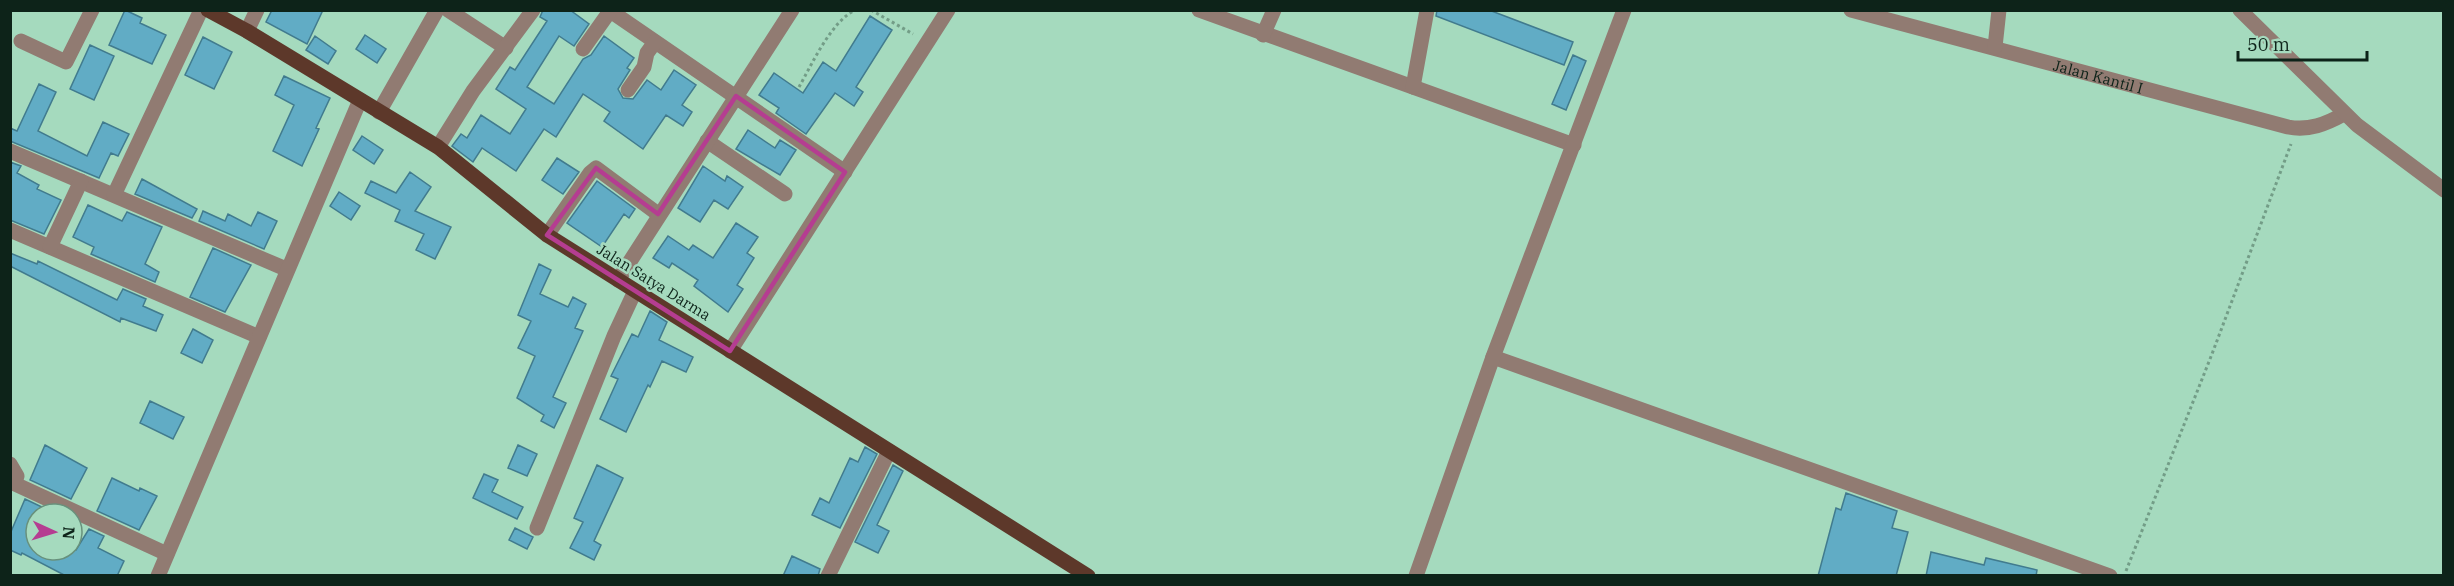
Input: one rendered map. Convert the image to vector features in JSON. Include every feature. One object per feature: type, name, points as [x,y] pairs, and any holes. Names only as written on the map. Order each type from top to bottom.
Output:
[{"type":"main road","name":"Jalan Satya Darma","points":[[208,10],[247,31],[438,147],[547,235],[1088,576]]},
{"type":"street","points":[[21,41],[66,62],[92,10]]},
{"type":"street","points":[[114,195],[201,10]]},
{"type":"street","points":[[247,31],[257,10]]},
{"type":"street","points":[[379,112],[436,10]]},
{"type":"street","points":[[448,10],[507,48]]},
{"type":"street","points":[[438,147],[473,91],[533,10]]},
{"type":"street","points":[[618,280],[658,214],[792,10]]},
{"type":"street","points":[[730,351],[948,10]]},
{"type":"street","points":[[1199,10],[1263,35],[1574,145]]},
{"type":"street","points":[[1263,35],[1274,10]]},
{"type":"street","points":[[1413,87],[1427,10]]},
{"type":"street","points":[[1416,576],[1493,357],[1624,10]]},
{"type":"street","name":"Jalan Kantil I","points":[[1851,10],[2297,129],[2325,124],[2344,114]]},
{"type":"street","points":[[1995,47],[1999,10]]},
{"type":"street","points":[[2240,10],[2344,114],[2444,190]]},
{"type":"street","points":[[584,49],[609,11],[845,172]]},
{"type":"street","points":[[628,90],[644,67],[647,53],[655,42]]},
{"type":"street","points":[[158,576],[360,100]]},
{"type":"street","points":[[707,141],[785,194]]},
{"type":"street","points":[[10,151],[286,270]]},
{"type":"street","points":[[547,235],[590,172],[596,168],[658,214]]},
{"type":"street","points":[[50,247],[81,181]]},
{"type":"street","points":[[10,230],[259,336]]},
{"type":"street","points":[[537,528],[614,336],[635,291]]},
{"type":"street","points":[[1493,357],[2110,576]]},
{"type":"street","points":[[828,576],[889,451]]},
{"type":"street","points":[[10,464],[17,476],[13,488],[167,554]]},
{"type":"path","points":[[799,87],[833,30],[845,16],[855,10]]},
{"type":"path","points":[[871,10],[928,43]]},
{"type":"path","points":[[2124,576],[2212,354],[2297,129]]},
{"type":"highlighted area","points":[[736,96],[845,172],[730,351],[547,235],[596,168],[658,214]]},
{"type":"building","points":[[125,10],[142,18],[140,23],[166,35],[152,64],[109,45]]},
{"type":"building","points":[[272,10],[323,10],[307,44],[266,22]]},
{"type":"building","points":[[543,10],[570,10],[589,24],[574,46],[559,36],[527,87],[554,104],[583,59],[591,55],[604,36],[634,58],[627,68],[630,70],[618,89],[623,98],[633,99],[647,80],[661,90],[674,70],[696,85],[682,105],[692,112],[683,126],[666,115],[643,149],[604,121],[610,112],[583,94],[556,137],[544,129],[516,171],[482,148],[473,162],[452,146],[461,134],[467,138],[481,115],[510,134],[526,109],[496,89],[510,67],[515,70],[547,21],[540,17]]},
{"type":"building","points":[[1437,10],[1489,10],[1573,42],[1564,65],[1436,16]]},
{"type":"building","points":[[870,16],[892,30],[856,87],[863,92],[854,106],[835,93],[806,134],[776,113],[779,108],[759,95],[774,73],[803,93],[823,62],[836,71]]},
{"type":"building","points":[[365,35],[386,49],[377,63],[356,49]]},
{"type":"building","points":[[315,36],[336,51],[328,64],[306,50]]},
{"type":"building","points":[[203,37],[232,52],[214,89],[185,75]]},
{"type":"building","points":[[90,45],[114,56],[94,100],[70,89]]},
{"type":"building","points":[[1573,55],[1586,61],[1566,110],[1552,104]]},
{"type":"building","points":[[284,76],[330,98],[302,166],[273,151],[294,105],[275,95]]},
{"type":"building","points":[[39,84],[56,92],[38,131],[87,156],[103,122],[129,134],[118,156],[111,153],[99,178],[10,141],[10,128],[17,131]]},
{"type":"building","points":[[748,130],[775,148],[780,140],[796,150],[780,175],[736,149]]},
{"type":"building","points":[[362,136],[383,150],[374,164],[353,150]]},
{"type":"building","points":[[557,158],[579,172],[563,194],[542,180]]},
{"type":"building","points":[[10,162],[21,166],[17,173],[39,185],[37,189],[61,200],[44,234],[10,220]]},
{"type":"building","points":[[703,166],[725,181],[727,176],[743,187],[728,209],[714,200],[700,222],[678,208]]},
{"type":"building","points":[[410,172],[431,187],[415,211],[451,227],[435,259],[416,250],[424,234],[395,221],[400,210],[365,193],[371,181],[396,193]]},
{"type":"building","points":[[142,179],[197,209],[192,218],[135,194]]},
{"type":"building","points":[[597,181],[635,209],[629,218],[624,214],[602,247],[567,223]]},
{"type":"building","points":[[339,192],[360,206],[351,220],[330,206]]},
{"type":"building","points":[[88,205],[122,221],[127,212],[162,227],[145,264],[159,272],[155,282],[91,254],[94,247],[73,237]]},
{"type":"building","points":[[203,211],[225,221],[228,214],[251,226],[258,212],[277,221],[264,249],[199,221]]},
{"type":"building","points":[[736,223],[758,237],[747,253],[754,258],[737,285],[743,289],[728,312],[694,286],[698,280],[672,263],[669,268],[653,258],[668,236],[689,250],[693,245],[713,258]]},
{"type":"building","points":[[213,248],[251,265],[225,312],[190,297]]},
{"type":"building","points":[[10,253],[37,264],[38,261],[117,300],[123,289],[146,299],[143,306],[163,315],[156,331],[121,318],[120,322],[10,266]]},
{"type":"building","points":[[539,264],[551,270],[540,294],[568,307],[573,297],[586,304],[575,328],[583,331],[553,397],[566,403],[554,428],[541,421],[544,415],[517,398],[535,356],[518,348],[531,321],[518,315]]},
{"type":"building","points":[[650,311],[667,322],[659,340],[693,357],[686,372],[662,361],[626,432],[600,419],[618,379],[611,376],[632,334],[638,337]]},
{"type":"building","points":[[193,329],[213,340],[202,363],[181,353]]},
{"type":"building","points":[[150,401],[184,417],[173,439],[140,423]]},
{"type":"building","points":[[45,445],[87,468],[71,499],[30,480]]},
{"type":"building","points":[[518,445],[537,454],[527,476],[508,468]]},
{"type":"building","points":[[865,447],[877,454],[840,528],[812,515],[820,498],[829,503],[850,458],[858,462]]},
{"type":"building","points":[[597,465],[623,478],[594,541],[601,545],[594,560],[570,548],[583,522],[574,518]]},
{"type":"building","points":[[893,465],[903,471],[877,525],[889,531],[878,553],[855,542]]},
{"type":"building","points":[[484,474],[498,480],[492,492],[523,507],[517,519],[473,498]]},
{"type":"building","points":[[112,478],[139,491],[140,488],[157,496],[139,530],[97,511]]},
{"type":"building","points":[[1846,493],[1897,511],[1892,528],[1908,532],[1896,576],[1818,576],[1836,508],[1841,510]]},
{"type":"building","points":[[25,499],[31,502],[24,502],[24,554],[10,550],[10,534]]},
{"type":"building","points":[[515,528],[533,537],[527,549],[509,540]]},
{"type":"building","points":[[89,529],[104,536],[98,548],[124,561],[117,576],[66,576],[39,562],[84,562],[84,537]]},
{"type":"building","points":[[1931,552],[1984,565],[1986,558],[2037,570],[2036,576],[1926,576]]},
{"type":"building","points":[[792,556],[820,569],[818,576],[783,576]]}]
